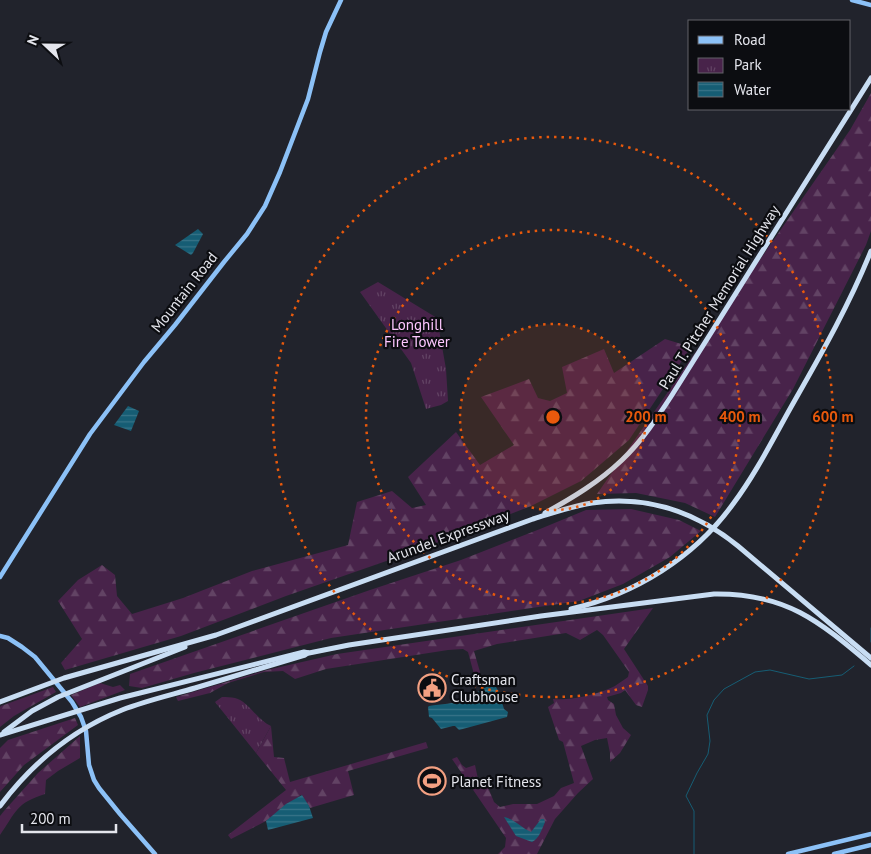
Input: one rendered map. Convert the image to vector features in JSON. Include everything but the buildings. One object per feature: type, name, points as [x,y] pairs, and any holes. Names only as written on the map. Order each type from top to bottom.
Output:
[{"type":"highway","name":"Paul T. Pitcher Memorial Highway","points":[[851,110],[871,78]]},
{"type":"highway","name":"Paul T. Pitcher Memorial Highway","points":[[533,518],[577,495],[608,472],[622,460],[650,428],[851,110]]},
{"type":"highway","points":[[541,616],[594,603],[617,595],[641,583],[684,555],[718,523],[733,505],[747,483],[818,360],[844,311],[871,251]]},
{"type":"highway","name":"Arundel Expressway","points":[[0,702],[64,678],[216,635],[533,518],[592,503],[622,501],[654,504],[702,521],[725,536],[871,658]]},
{"type":"highway","points":[[0,806],[34,766],[61,744],[92,724],[130,707],[309,653],[349,644],[703,594],[728,593],[752,596],[781,604],[808,616],[831,631],[871,664]]},
{"type":"highway","points":[[0,735],[32,711],[72,690],[216,635]]},
{"type":"highway","points":[[0,735],[176,684],[304,652],[309,653]]},
{"type":"main road","name":"Mountain Road","points":[[0,578],[90,434],[144,362],[176,325],[247,234],[265,206],[308,99],[326,32],[341,0]]},
{"type":"main road","points":[[852,0],[871,5]]},
{"type":"main road","points":[[0,636],[8,638],[35,658],[72,702],[81,717],[86,731],[89,764],[94,780],[114,807],[155,854]]},
{"type":"main road","points":[[788,854],[871,834]]},
{"type":"main road","points":[[834,854],[871,845]]},
{"type":"green space","points":[[871,93],[871,231],[866,245],[793,389],[715,517],[685,503],[636,493],[597,494],[850,130]]},
{"type":"green space","name":"Longhill Fire Tower","points":[[378,282],[437,318],[446,369],[448,401],[441,405],[426,409],[411,363],[360,292]]},
{"type":"green space","points":[[665,339],[691,347],[629,440],[581,481],[531,506],[415,551],[286,596],[181,636],[65,670],[61,663],[82,639],[58,601],[78,580],[102,565],[115,575],[117,596],[132,614],[183,598],[252,571],[348,545],[357,502],[392,491],[412,508],[426,505],[408,477],[456,432],[480,465],[514,445],[481,397],[529,379],[538,398],[550,401],[567,393],[562,367],[604,349],[614,373]]},
{"type":"green space","points":[[631,509],[679,520],[701,531],[670,557],[623,584],[579,601],[331,638],[142,688],[129,686],[130,674],[461,560],[586,510]]},
{"type":"green space","points":[[653,608],[624,649],[648,686],[642,707],[636,705],[625,690],[607,697],[614,704],[616,715],[623,728],[631,735],[620,753],[610,762],[607,738],[595,740],[581,746],[593,779],[555,819],[537,854],[498,854],[505,847],[506,838],[452,759],[457,757],[466,768],[475,765],[478,779],[484,777],[494,802],[500,807],[513,804],[537,804],[554,796],[561,788],[574,783],[563,742],[559,740],[548,707],[554,703],[553,699],[576,698],[609,689],[628,677],[629,672],[603,635],[597,630],[580,640],[566,633],[497,644],[474,651],[480,672],[475,678],[468,652],[463,649],[326,669],[295,679],[283,671],[264,672],[228,683],[210,693],[178,701],[176,697],[267,670],[337,654]]},
{"type":"green space","points":[[100,683],[113,687],[120,685],[125,690],[80,707],[71,695]]},
{"type":"green space","points":[[53,687],[56,692],[14,716],[0,727],[1,706]]},
{"type":"green space","points":[[222,697],[240,700],[261,720],[271,726],[256,753],[215,702]]},
{"type":"green space","points":[[75,718],[78,725],[24,765],[0,792],[0,748],[8,740]]},
{"type":"green space","points":[[271,726],[274,757],[284,758],[290,782],[426,742],[428,748],[348,771],[354,795],[310,808],[301,795],[266,821],[231,839],[228,835],[286,790],[256,753]]},
{"type":"green space","points":[[80,736],[80,758],[46,780],[45,794],[35,797],[22,805],[0,835],[0,816],[4,811],[38,773]]},
{"type":"water","points":[[198,229],[203,234],[191,255],[175,245]]},
{"type":"water","points":[[128,406],[139,411],[131,431],[114,425]]},
{"type":"water","points":[[494,684],[499,692],[504,709],[508,712],[507,717],[459,730],[455,726],[441,729],[429,717],[429,706],[461,701]]},
{"type":"water","points":[[302,795],[309,806],[313,818],[268,830],[266,821],[286,804]]},
{"type":"water","points":[[504,817],[531,832],[541,819],[544,819],[545,822],[538,836],[532,842],[516,836]]},
{"type":"waterway","points":[[871,628],[871,642]]},
{"type":"waterway","points":[[694,854],[694,811],[686,796],[708,754],[710,741],[707,715],[714,700],[724,689],[755,672],[770,670],[809,679],[842,675],[854,666]]},
{"type":"place","name":"Craftsman Clubhouse","points":[[432,688]]},
{"type":"place","name":"Planet Fitness","points":[[432,781]]}]
